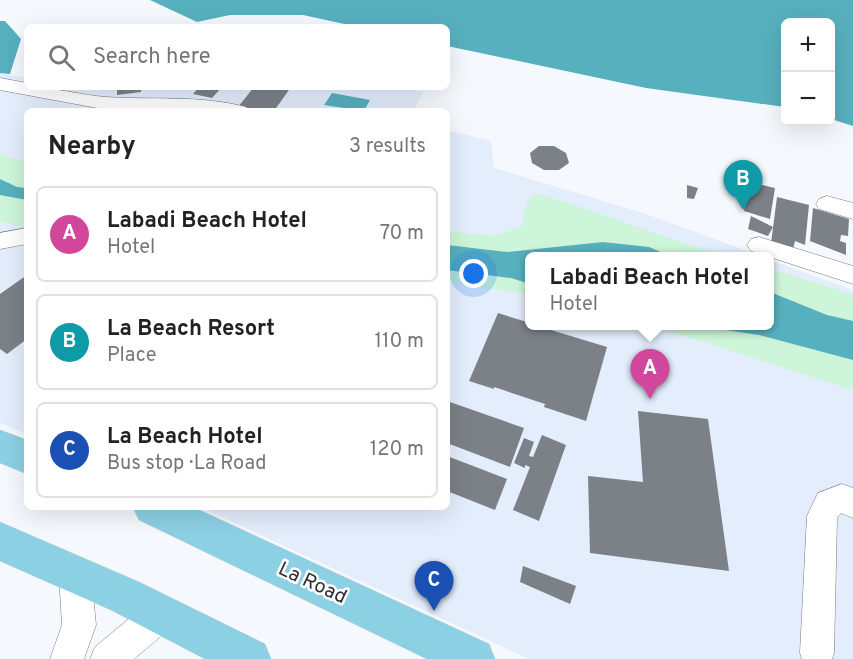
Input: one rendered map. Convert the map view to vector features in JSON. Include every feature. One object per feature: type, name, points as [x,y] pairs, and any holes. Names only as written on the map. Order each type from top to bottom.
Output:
[{"type":"main road","points":[[0,446],[24,456]]},
{"type":"main road","name":"La Road","points":[[158,510],[474,659]]},
{"type":"main road","points":[[0,541],[124,596],[250,659]]},
{"type":"street","points":[[0,84],[24,89]]},
{"type":"street","points":[[31,90],[103,104],[220,108]]},
{"type":"street","points":[[827,204],[853,211]]},
{"type":"street","points":[[0,241],[24,237]]},
{"type":"street","points":[[759,245],[853,275]]},
{"type":"street","points":[[817,653],[822,516],[829,503],[842,498],[853,503]]},
{"type":"street","points":[[67,659],[79,625],[75,575]]},
{"type":"street","points":[[107,659],[161,614]]},
{"type":"shaded area","points":[[0,73],[24,77],[24,90],[413,90],[423,92],[415,108],[24,108],[24,433],[0,423]]},
{"type":"shaded area","points":[[450,131],[491,141],[494,168],[643,213],[750,252],[525,252],[525,330],[774,330],[774,261],[853,290],[853,659],[529,659],[206,510],[450,510]]},
{"type":"green space","points":[[0,153],[17,160],[24,160],[24,228],[0,221]]},
{"type":"green space","points":[[535,193],[715,252],[525,252],[525,294],[450,282],[450,231],[496,236],[522,226],[526,205]]},
{"type":"green space","points":[[774,270],[853,294],[853,390],[666,330],[774,330]]},
{"type":"water","points":[[150,0],[853,0],[853,126],[835,120],[835,18],[781,18],[781,106],[646,88],[450,47],[450,24],[344,24],[303,15],[230,15],[197,22]]},
{"type":"water","points":[[0,21],[5,21],[21,39],[10,74],[0,73]]},
{"type":"water","points":[[332,93],[370,100],[366,108],[324,105]]},
{"type":"water","points":[[0,179],[24,188],[24,199],[0,195]]},
{"type":"water","points":[[603,242],[649,247],[661,252],[525,252],[525,282],[511,278],[450,270],[450,245],[507,252]]},
{"type":"water","points":[[774,294],[827,315],[853,321],[853,360],[759,335],[726,330],[774,330]]},
{"type":"building","points":[[117,90],[141,90],[141,92],[117,95]]},
{"type":"building","points":[[196,90],[219,90],[212,98],[193,94]]},
{"type":"building","points":[[252,90],[289,90],[276,108],[238,107]]},
{"type":"building","points":[[539,146],[554,146],[566,153],[569,163],[559,170],[544,170],[532,163],[530,153]]},
{"type":"building","points":[[748,182],[775,188],[770,219],[744,211]]},
{"type":"building","points":[[687,185],[698,188],[694,199],[687,198]]},
{"type":"building","points":[[777,197],[809,205],[805,245],[795,241],[793,249],[771,243]]},
{"type":"building","points":[[813,208],[849,219],[848,236],[841,235],[840,241],[846,243],[846,255],[810,241]]},
{"type":"building","points":[[751,216],[773,227],[768,236],[748,229]]},
{"type":"building","points":[[24,277],[24,341],[7,354],[0,349],[0,294]]},
{"type":"building","points":[[498,313],[525,321],[525,330],[551,330],[607,347],[586,421],[544,407],[545,404],[469,381]]},
{"type":"building","points":[[450,402],[524,428],[510,467],[450,444]]},
{"type":"building","points":[[638,411],[708,419],[729,571],[590,553],[588,476],[643,482]]},
{"type":"building","points":[[542,435],[566,445],[539,521],[513,510],[530,467],[525,465],[525,468],[514,463],[524,438],[534,442],[529,456],[533,457]]},
{"type":"building","points":[[450,457],[507,479],[495,510],[450,492]]},
{"type":"building","points":[[523,566],[576,586],[570,604],[520,582]]},
{"type":"place","name":"La Beach Resort","points":[[743,210]]},
{"type":"place","name":"Labadi Beach Hotel","points":[[650,399]]},
{"type":"place","name":"La Beach Hotel","points":[[434,611]]}]
